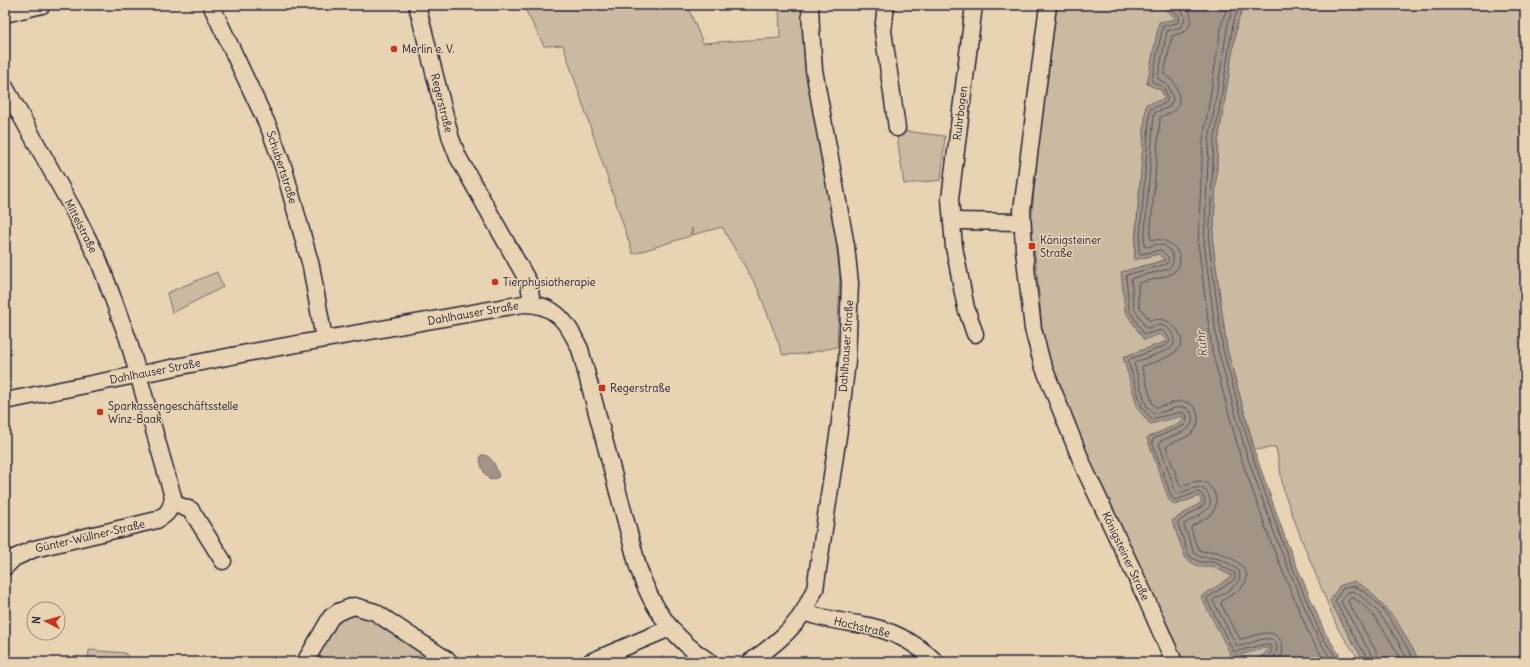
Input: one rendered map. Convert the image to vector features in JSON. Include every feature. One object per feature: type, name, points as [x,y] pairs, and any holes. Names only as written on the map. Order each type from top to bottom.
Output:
[{"type":"street","points":[[5,14],[42,5]]},
{"type":"street","name":"Schubertstraße","points":[[211,5],[270,130],[284,169],[310,266],[324,339]]},
{"type":"street","name":"Regerstraße","points":[[417,5],[451,139],[458,157],[529,283],[532,304]]},
{"type":"street","name":"Dahlhauser Straße","points":[[750,662],[768,649],[788,631],[804,612],[815,589],[819,571],[847,361],[850,283],[846,246],[814,70],[810,5]]},
{"type":"street","points":[[886,5],[884,31],[897,128]]},
{"type":"street","name":"Ruhrbogen","points":[[974,5],[950,199],[954,247],[966,308],[974,334]]},
{"type":"street","name":"Königsteiner Straße","points":[[1048,5],[1023,197],[1022,222],[1032,323],[1042,363],[1085,470],[1145,596],[1174,662]]},
{"type":"street","name":"Mittelstraße","points":[[5,87],[94,249],[128,339],[137,374]]},
{"type":"street","points":[[952,222],[1022,222]]},
{"type":"street","name":"Dahlhauser Straße","points":[[5,401],[137,374],[324,339],[502,308],[532,304],[547,307],[569,328],[580,349],[638,567],[652,600],[670,628],[684,643],[710,662]]},
{"type":"street","points":[[137,374],[171,491],[172,503],[191,510],[223,561]]},
{"type":"street","name":"Günter-Wüllner-Straße","points":[[5,567],[14,558],[34,549],[157,520],[168,514],[172,503]]},
{"type":"street","points":[[305,662],[331,617],[338,612],[354,606],[375,612],[450,662]]},
{"type":"street","name":"Hochstraße","points":[[804,612],[815,616],[874,627],[892,633],[913,643],[936,662]]},
{"type":"street","points":[[590,662],[670,628]]},
{"type":"shaded area","points":[[523,5],[687,5],[703,43],[780,38],[779,5],[808,5],[840,274],[837,347],[804,354],[783,355],[758,289],[722,227],[692,235],[692,228],[690,236],[633,254],[563,45],[544,46]]},
{"type":"shaded area","points":[[1057,5],[1164,5],[1178,19],[1147,84],[1161,90],[1165,99],[1141,174],[1135,241],[1135,259],[1160,254],[1165,260],[1122,272],[1160,334],[1167,341],[1123,357],[1183,416],[1183,422],[1147,438],[1175,505],[1199,496],[1202,502],[1172,521],[1199,567],[1212,566],[1232,576],[1269,647],[1265,654],[1251,662],[1183,662],[1087,458],[1044,352],[1031,225],[1037,156]]},
{"type":"shaded area","points":[[1244,5],[1525,5],[1525,662],[1420,662],[1396,620],[1351,640],[1365,662],[1361,662],[1338,629],[1303,543],[1284,492],[1276,447],[1255,450],[1227,349],[1213,244],[1218,142],[1237,24]]},
{"type":"shaded area","points":[[896,130],[945,136],[941,180],[904,184]]},
{"type":"shaded area","points":[[217,272],[223,287],[172,313],[167,293]]},
{"type":"shaded area","points":[[353,599],[444,662],[298,662]]},
{"type":"shaded area","points":[[89,650],[125,653],[131,662],[88,662]]},
{"type":"water","name":"Ruhr","points":[[1163,5],[1244,5],[1237,24],[1218,142],[1213,244],[1227,349],[1254,450],[1287,543],[1325,633],[1344,662],[1251,662],[1265,654],[1269,647],[1232,657],[1201,597],[1232,576],[1212,566],[1199,567],[1186,559],[1172,521],[1202,502],[1199,496],[1175,505],[1169,500],[1147,438],[1182,422],[1183,416],[1150,424],[1138,409],[1123,357],[1167,341],[1160,334],[1144,340],[1125,311],[1121,272],[1165,260],[1159,254],[1134,260],[1146,104],[1165,99],[1161,90],[1147,84],[1159,22],[1177,19],[1162,7]]},
{"type":"water","points":[[481,455],[485,455],[491,459],[499,476],[497,478],[490,480],[486,475],[481,464]]},
{"type":"water","points":[[1354,581],[1369,590],[1396,620],[1420,662],[1365,662],[1330,601],[1339,586]]},
{"type":"place","name":"Merlin e. V.","points":[[394,49]]},
{"type":"place","name":"Königsteiner Straße","points":[[1032,246]]},
{"type":"place","name":"Tierphysiotherapie","points":[[495,282]]},
{"type":"place","name":"Regerstraße","points":[[602,388]]},
{"type":"place","name":"Sparkassengeschäftsstelle Winz-Baak","points":[[100,412]]}]
